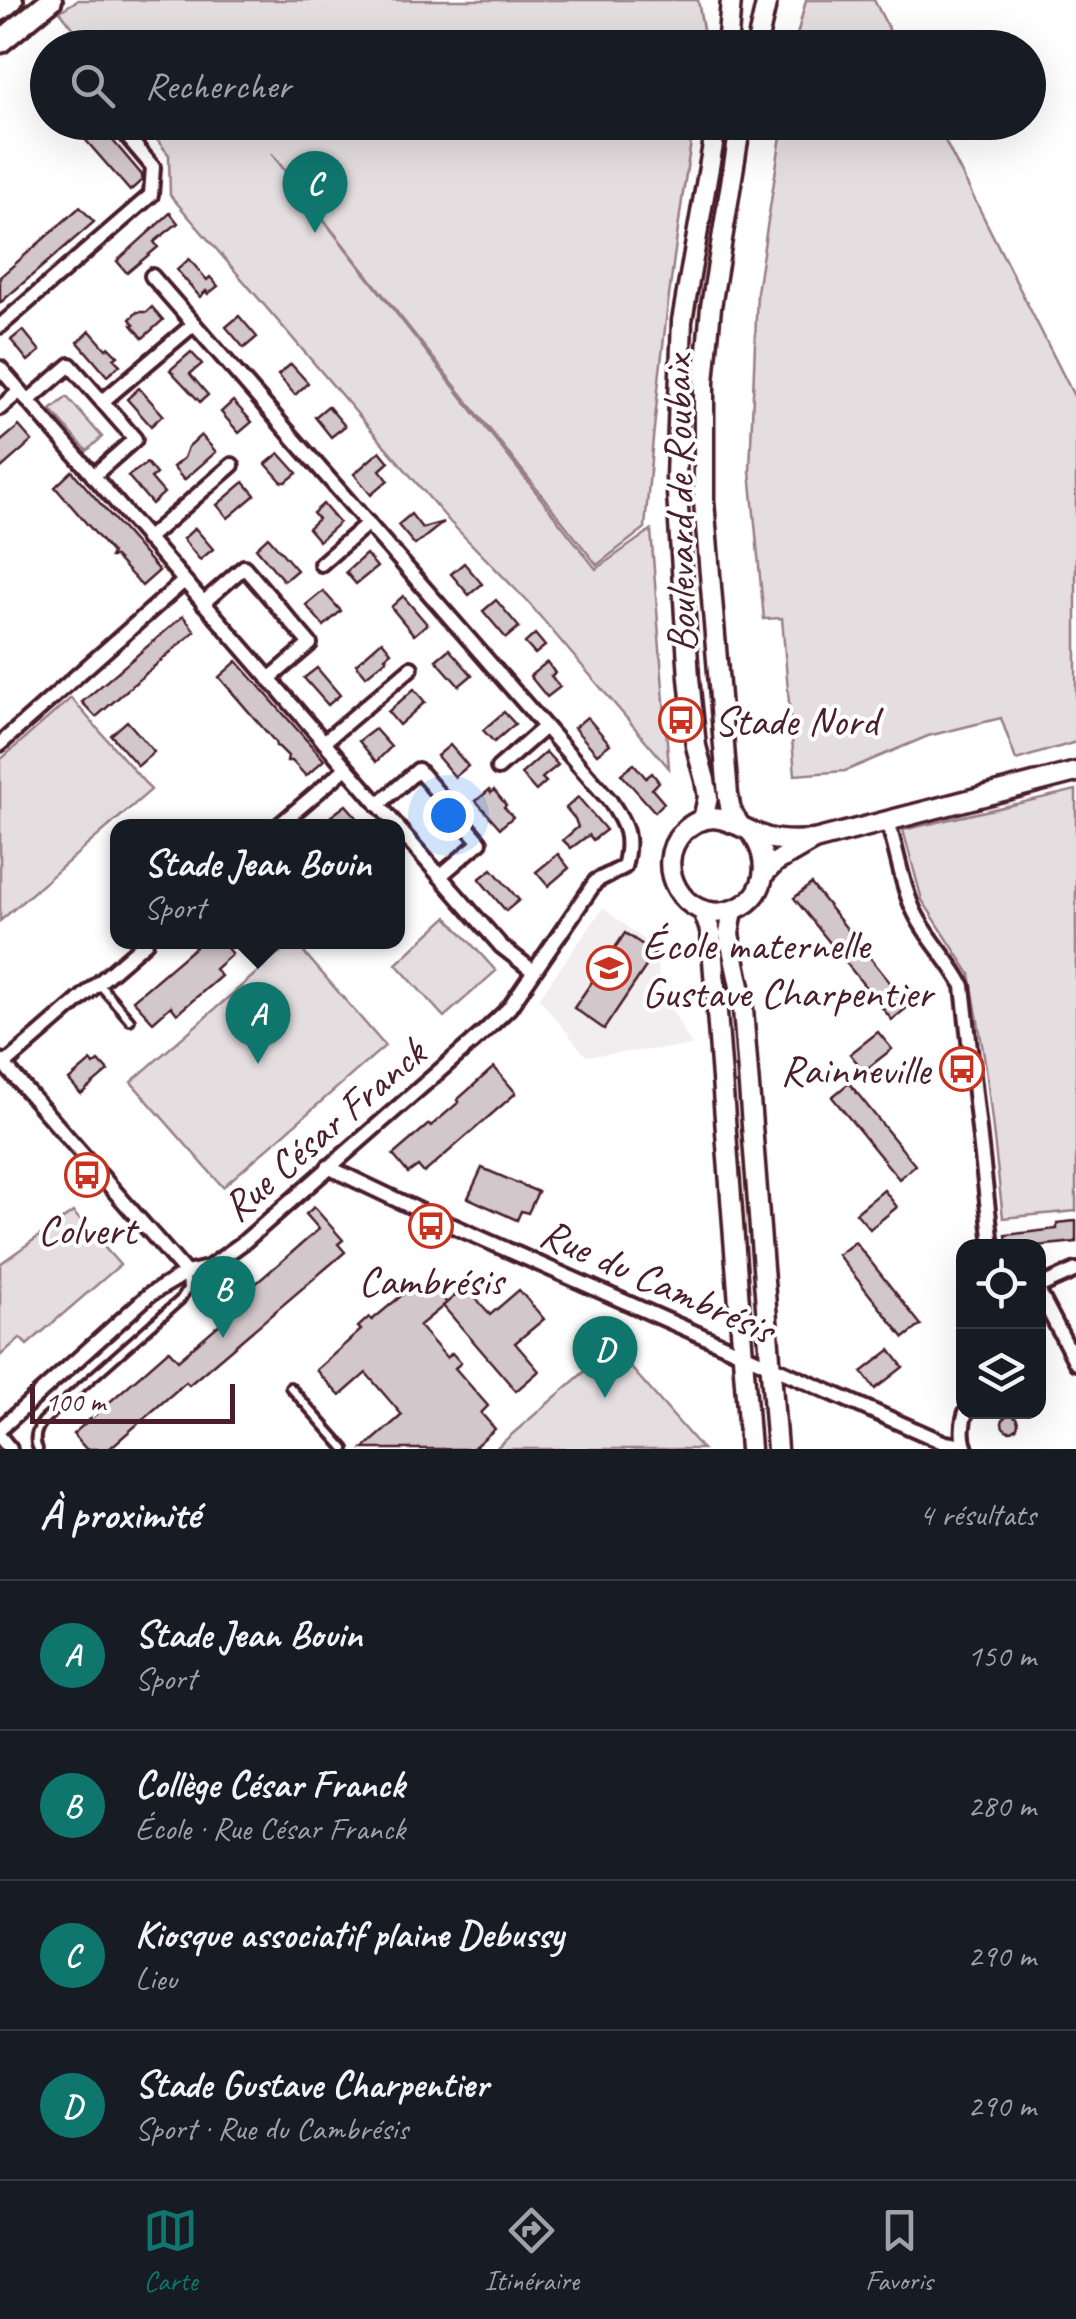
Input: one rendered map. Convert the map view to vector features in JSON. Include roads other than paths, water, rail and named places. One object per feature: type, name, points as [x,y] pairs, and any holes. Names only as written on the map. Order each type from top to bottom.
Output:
[{"type":"main road","points":[[0,10],[12,0]]},
{"type":"main road","points":[[0,42],[51,0]]},
{"type":"main road","points":[[728,30],[730,0]]},
{"type":"main road","points":[[760,30],[768,0]]},
{"type":"main road","name":"Boulevard de Roubaix","points":[[703,820],[708,797],[696,746],[689,678],[676,460],[682,322],[714,140]]},
{"type":"main road","name":"Boulevard de Roubaix","points":[[738,140],[711,307],[704,382],[704,501],[728,796],[731,811],[744,827]]},
{"type":"main road","points":[[814,840],[776,862],[764,874],[750,900],[734,910],[713,913],[691,905],[681,896],[670,872],[670,859],[681,834],[703,820],[716,818],[783,841],[814,840],[1076,772]]},
{"type":"main road","points":[[744,827],[762,851],[764,874]]},
{"type":"main road","points":[[734,910],[729,934],[742,996],[777,1449]]},
{"type":"main road","points":[[704,911],[711,933],[750,1449]]},
{"type":"street","points":[[0,326],[151,195],[153,168],[130,140]]},
{"type":"street","points":[[152,276],[545,726],[498,768]]},
{"type":"street","points":[[103,402],[194,324]]},
{"type":"street","points":[[0,408],[70,364],[135,438],[93,476]]},
{"type":"street","points":[[0,368],[390,819],[418,770],[480,842],[440,876]]},
{"type":"street","points":[[148,539],[232,464]]},
{"type":"street","points":[[321,564],[368,523]]},
{"type":"street","points":[[203,603],[244,568],[266,593],[310,644],[269,679]]},
{"type":"street","points":[[0,744],[184,581]]},
{"type":"street","points":[[324,742],[411,668]]},
{"type":"street","name":"Rue César Franck","points":[[0,1429],[149,1295],[186,1273],[208,1268],[244,1242],[484,1032],[509,1008],[596,881],[624,867],[629,850],[627,829],[610,801],[545,726]]},
{"type":"street","points":[[286,819],[346,768]]},
{"type":"street","points":[[888,821],[913,910],[963,986],[991,1239]]},
{"type":"street","points":[[405,836],[501,946],[533,971]]},
{"type":"street","points":[[138,949],[2,1063],[186,1273]]},
{"type":"street","name":"Rue du Cambrésis","points":[[328,1168],[944,1443],[965,1448]]},
{"type":"street","points":[[1046,1285],[1076,1270]]},
{"type":"street","points":[[1046,1304],[1076,1362]]},
{"type":"street","points":[[963,1419],[965,1448]]},
{"type":"street","points":[[0,1437],[10,1449]]},
{"type":"lane","points":[[98,983],[130,1020]]},
{"type":"lane","points":[[38,1449],[34,1442],[42,1421],[180,1300],[187,1289],[186,1273]]},
{"type":"lane","points":[[290,1387],[345,1449]]},
{"type":"place","name":"Kiosque associatif plaine Debussy","points":[[315,233]]},
{"type":"place","name":"Stade Nord","points":[[681,720]]},
{"type":"place","name":"École maternelle Gustave Charpentier","points":[[609,968]]},
{"type":"place","name":"Stade Jean Bouin","points":[[258,1064]]},
{"type":"place","name":"Rainneville","points":[[962,1069]]},
{"type":"place","name":"Colvert","points":[[87,1175]]},
{"type":"place","name":"Cambrésis","points":[[431,1226]]},
{"type":"place","name":"Collège César Franck","points":[[223,1338]]},
{"type":"place","name":"Stade Gustave Charpentier","points":[[605,1398]]}]
